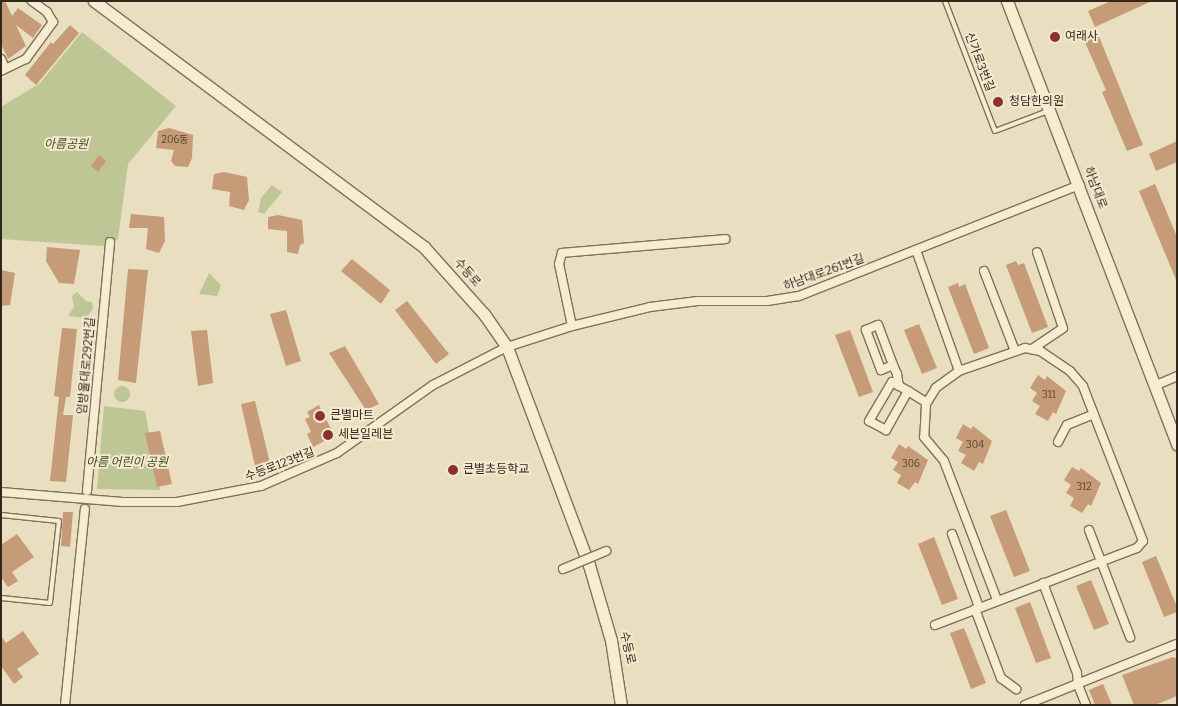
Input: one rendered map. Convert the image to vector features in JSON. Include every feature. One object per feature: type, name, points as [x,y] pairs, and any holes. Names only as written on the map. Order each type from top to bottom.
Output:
[{"type":"street","points":[[1,59],[3,70],[26,59],[53,22],[47,12],[32,1]]},
{"type":"street","name":"수등로","points":[[94,1],[424,248],[484,314],[507,347],[598,592],[617,665],[621,705]]},
{"type":"street","name":"하남대로","points":[[1007,1],[1049,111],[1080,185],[1177,446]]},
{"type":"street","name":"하남대로261번길","points":[[507,347],[572,326],[666,304],[793,298],[1080,185]]},
{"type":"street","points":[[572,326],[559,264],[562,253],[725,239]]},
{"type":"street","name":"임방울대로292번길","points":[[87,491],[110,242]]},
{"type":"street","points":[[916,250],[960,371]]},
{"type":"street","points":[[1032,349],[1063,328],[1037,252]]},
{"type":"street","points":[[984,271],[1015,351]]},
{"type":"street","points":[[893,365],[881,370],[866,330],[878,325],[893,365],[899,386]]},
{"type":"street","name":"수등로123번길","points":[[1,492],[177,502],[261,486],[337,453],[433,385],[507,347]]},
{"type":"street","points":[[935,625],[1137,548],[1143,541],[1083,386],[1070,371],[1040,351],[1032,349],[1015,351],[960,371],[936,388],[927,403],[923,417],[924,437],[944,461],[997,600]]},
{"type":"street","points":[[1154,386],[1177,376]]},
{"type":"street","points":[[908,392],[886,430],[869,421],[892,382],[927,403]]},
{"type":"street","points":[[1058,442],[1067,425],[1094,414]]},
{"type":"street","points":[[66,705],[85,510]]},
{"type":"street","points":[[1089,530],[1130,637]]},
{"type":"street","points":[[952,534],[1001,678],[1016,689]]},
{"type":"street","points":[[564,569],[606,551]]},
{"type":"street","points":[[1043,583],[1077,673],[1078,685],[1086,705]]},
{"type":"street","points":[[1025,705],[1078,685],[1089,677],[1177,644]]},
{"type":"lane","name":"신가로3번길","points":[[945,1],[994,131],[1049,111]]},
{"type":"lane","points":[[1,515],[58,521],[50,603],[1,598]]},
{"type":"green space","name":"아름공원","points":[[82,32],[176,106],[128,164],[118,239],[102,246],[1,239],[1,107],[40,83]]},
{"type":"green space","points":[[272,185],[282,192],[264,214],[258,212],[261,198]]},
{"type":"green space","points":[[209,273],[221,285],[217,296],[199,294]]},
{"type":"green space","points":[[77,292],[86,301],[92,302],[93,309],[86,318],[68,316],[74,307],[72,296]]},
{"type":"green space","points":[[119,386],[125,386],[130,391],[128,400],[119,402],[114,397],[114,391]]},
{"type":"green space","name":"아름 어린이 공원","points":[[104,406],[145,411],[160,490],[97,489]]},
{"type":"building","points":[[1,1],[5,1],[12,16],[18,8],[42,25],[33,38],[16,25],[26,46],[8,59],[1,44]]},
{"type":"building","points":[[1111,1],[1152,1],[1095,27],[1088,11]]},
{"type":"building","points":[[70,25],[79,33],[36,85],[25,75],[51,42],[53,44]]},
{"type":"building","points":[[1098,34],[1143,145],[1127,151],[1102,92],[1106,90],[1084,40]]},
{"type":"building","points":[[169,128],[193,135],[192,158],[188,167],[175,166],[171,161],[174,150],[156,148],[158,131]]},
{"type":"building","points":[[1177,141],[1177,162],[1156,171],[1149,154]]},
{"type":"building","points":[[99,155],[106,161],[98,172],[91,166]]},
{"type":"building","points":[[224,172],[247,177],[249,200],[244,210],[229,206],[230,192],[212,189],[214,174]]},
{"type":"building","points":[[1155,184],[1177,237],[1177,282],[1139,191]]},
{"type":"building","points":[[131,214],[164,217],[165,241],[159,253],[146,249],[148,228],[129,228]]},
{"type":"building","points":[[278,215],[302,220],[304,243],[300,245],[298,254],[287,252],[287,231],[268,229],[268,217]]},
{"type":"building","points":[[47,247],[80,250],[74,284],[59,283],[46,261]]},
{"type":"building","points":[[352,259],[390,290],[381,304],[341,271]]},
{"type":"building","points":[[1016,261],[1018,265],[1024,263],[1048,327],[1032,333],[1006,265]]},
{"type":"building","points":[[128,269],[148,270],[136,383],[118,380]]},
{"type":"building","points":[[1,270],[15,273],[10,305],[1,306]]},
{"type":"building","points":[[958,283],[959,287],[965,284],[989,348],[974,354],[948,287]]},
{"type":"building","points":[[407,301],[449,354],[436,364],[395,310]]},
{"type":"building","points":[[286,310],[301,361],[286,366],[270,314]]},
{"type":"building","points":[[919,324],[937,368],[922,374],[904,330]]},
{"type":"building","points":[[62,328],[77,329],[70,397],[66,397],[63,415],[73,415],[66,482],[50,481],[59,397],[54,396]]},
{"type":"building","points":[[207,330],[213,383],[198,386],[191,331]]},
{"type":"building","points":[[850,330],[873,392],[859,397],[835,335]]},
{"type":"building","points":[[345,346],[379,404],[366,410],[329,353]]},
{"type":"building","points":[[1038,375],[1045,380],[1047,376],[1066,391],[1056,414],[1053,412],[1048,421],[1035,414],[1040,406],[1032,401],[1037,393],[1030,388]]},
{"type":"building","points":[[255,401],[270,463],[255,466],[241,404]]},
{"type":"building","points":[[319,405],[332,431],[330,438],[313,447],[307,434],[311,432],[305,419],[310,417],[307,412]]},
{"type":"building","points":[[963,424],[971,429],[973,426],[992,441],[983,464],[979,462],[974,471],[961,463],[966,455],[958,451],[963,442],[956,438]]},
{"type":"building","points":[[160,431],[172,484],[157,487],[145,433]]},
{"type":"building","points":[[899,444],[906,449],[908,446],[928,460],[918,484],[915,482],[909,490],[897,483],[901,475],[893,470],[898,462],[891,458]]},
{"type":"building","points":[[1072,467],[1079,471],[1081,468],[1101,483],[1091,506],[1088,504],[1082,513],[1070,506],[1074,498],[1066,493],[1071,485],[1064,480]]},
{"type":"building","points":[[1006,510],[1030,571],[1014,577],[990,516]]},
{"type":"building","points":[[63,512],[73,512],[70,547],[61,546]]},
{"type":"building","points":[[17,534],[34,557],[12,572],[18,581],[8,587],[1,577],[1,545]]},
{"type":"building","points":[[934,537],[958,599],[942,605],[918,544]]},
{"type":"building","points":[[1156,556],[1177,607],[1177,612],[1164,617],[1142,562]]},
{"type":"building","points":[[1091,580],[1109,624],[1094,630],[1076,586]]},
{"type":"building","points":[[1030,602],[1051,658],[1036,663],[1015,608]]},
{"type":"building","points":[[964,628],[986,683],[971,689],[950,633]]},
{"type":"building","points":[[23,631],[39,654],[17,669],[23,677],[14,684],[1,666],[1,636],[6,643]]},
{"type":"building","points":[[1173,657],[1177,659],[1177,696],[1155,705],[1134,705],[1122,675]]},
{"type":"building","points":[[1103,684],[1112,705],[1095,705],[1089,690]]},
{"type":"place","name":"여래사","points":[[1055,37]]},
{"type":"place","name":"청담한의원","points":[[998,102]]},
{"type":"place","name":"큰별마트","points":[[320,416]]},
{"type":"place","name":"세븐일레븐","points":[[328,435]]},
{"type":"place","name":"큰별초등학교","points":[[453,470]]}]
